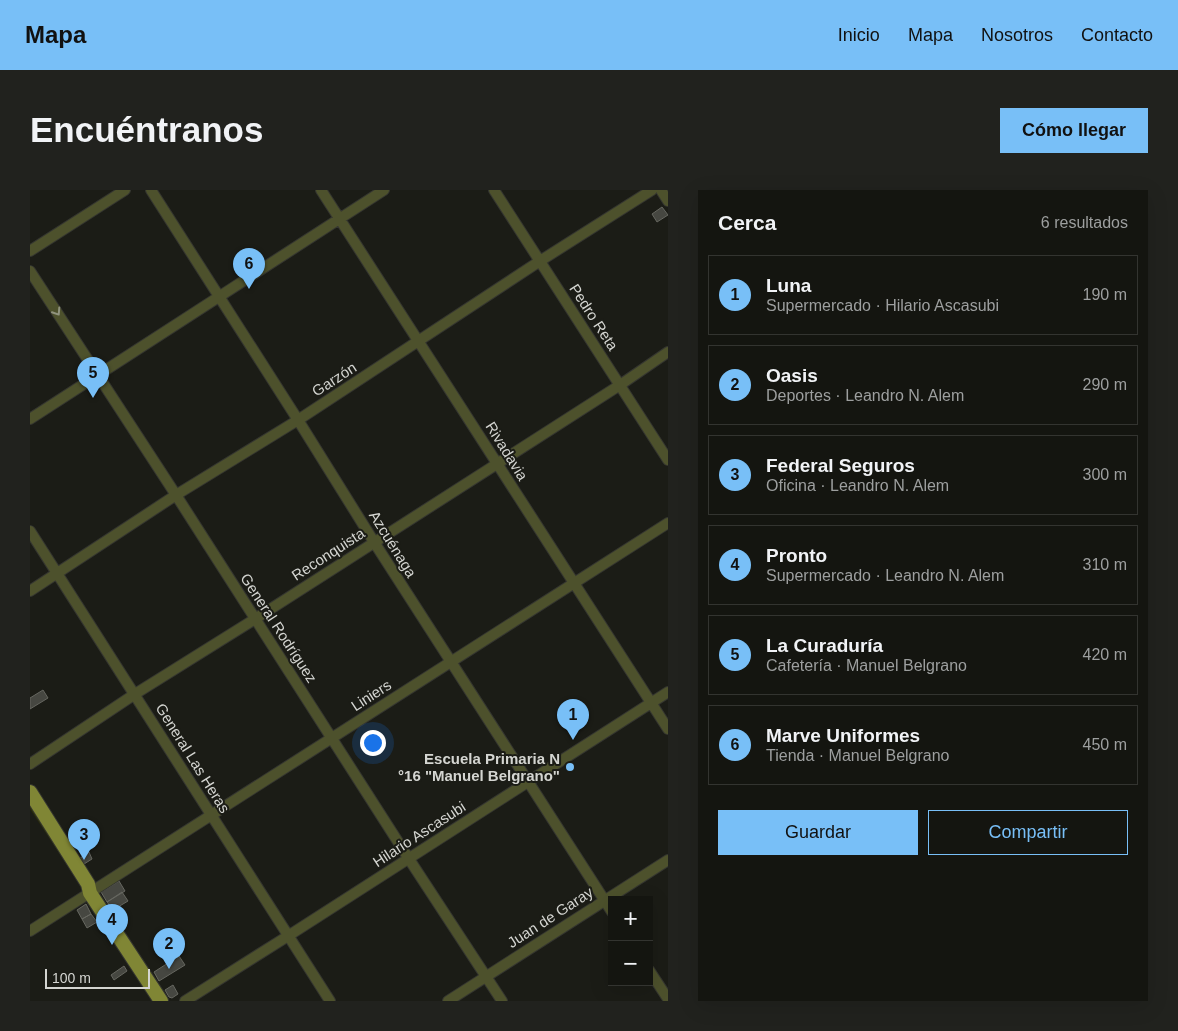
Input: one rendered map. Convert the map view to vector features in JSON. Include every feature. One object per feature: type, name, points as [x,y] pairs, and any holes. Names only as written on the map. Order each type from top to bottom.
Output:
[{"type":"main road","points":[[30,792],[88,884],[90,893],[161,1001]]},
{"type":"main road","points":[[30,810],[82,888],[90,893]]},
{"type":"street","points":[[30,252],[125,190]]},
{"type":"street","name":"Azcuénaga","points":[[152,190],[374,542],[608,906]]},
{"type":"street","name":"Rivadavia","points":[[321,190],[668,729]]},
{"type":"street","points":[[30,419],[384,190]]},
{"type":"street","name":"Pedro Reta","points":[[494,190],[668,460]]},
{"type":"street","name":"Garzón","points":[[30,591],[176,495],[298,420],[652,190]]},
{"type":"street","points":[[661,190],[668,201]]},
{"type":"street","name":"General Rodríguez","points":[[30,271],[502,1001]]},
{"type":"street","name":"Reconquista","points":[[30,764],[135,694],[620,385],[668,352]]},
{"type":"street","name":"Liniers","points":[[30,931],[668,523]]},
{"type":"street","name":"General Las Heras","points":[[30,530],[330,1001]]},
{"type":"street","name":"Hilario Ascasubi","points":[[185,1001],[668,692]]},
{"type":"street","name":"Juan de Garay","points":[[448,1001],[668,860]]},
{"type":"street","points":[[653,976],[668,999]]},
{"type":"green space","points":[[30,792],[90,893],[82,888],[30,809]]},
{"type":"building","points":[[662,207],[668,215],[657,222],[652,214]]},
{"type":"building","points":[[43,690],[48,698],[30,709],[30,698]]},
{"type":"building","points":[[89,852],[92,859],[84,864],[80,858]]},
{"type":"building","points":[[119,881],[125,891],[107,902],[101,892]]},
{"type":"building","points":[[122,892],[128,901],[113,910],[107,902]]},
{"type":"building","points":[[86,904],[91,914],[82,919],[77,910]]},
{"type":"building","points":[[91,914],[97,922],[87,928],[82,919]]},
{"type":"building","points":[[179,956],[185,965],[159,981],[154,972]]},
{"type":"building","points":[[124,966],[127,971],[114,980],[111,975]]},
{"type":"building","points":[[173,985],[178,994],[172,998],[169,997],[165,990]]},
{"type":"place","name":"Marve Uniformes","points":[[249,289]]},
{"type":"place","name":"La Curaduría","points":[[93,398]]},
{"type":"place","name":"Luna","points":[[573,740]]},
{"type":"place","name":"Escuela Primaria N °16 \"Manuel Belgrano\"","points":[[570,767]]},
{"type":"place","name":"Federal Seguros","points":[[84,860]]},
{"type":"place","name":"Pronto","points":[[112,945]]},
{"type":"place","name":"Oasis","points":[[169,969]]}]
